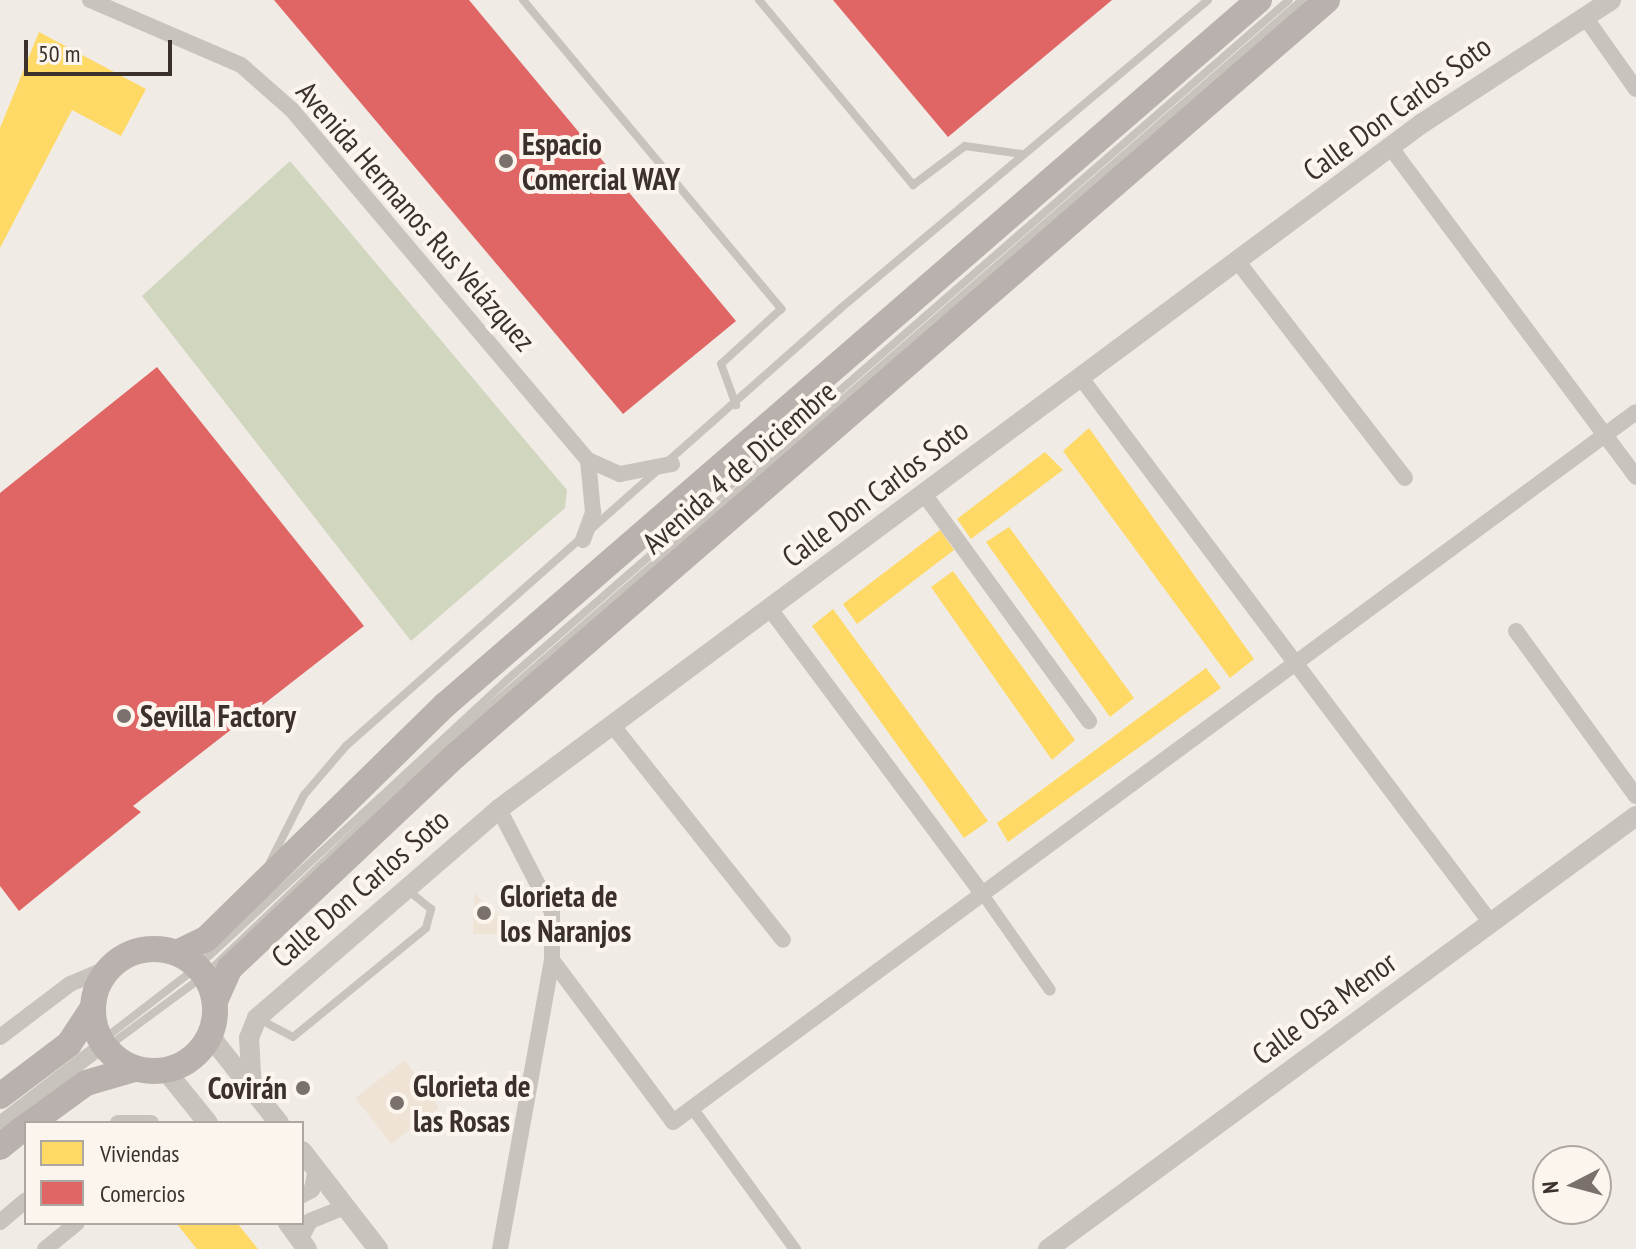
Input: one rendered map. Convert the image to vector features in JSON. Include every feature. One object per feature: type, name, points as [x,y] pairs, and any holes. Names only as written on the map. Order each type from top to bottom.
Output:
[{"type":"main road","name":"Avenida 4 de Diciembre","points":[[192,965],[206,939],[445,705],[1259,0]]},
{"type":"main road","name":"Avenida 4 de Diciembre","points":[[215,1001],[230,968],[455,756],[1327,0]]},
{"type":"main road","points":[[0,1096],[69,1044],[92,1009],[108,968],[140,950],[192,965],[215,1001],[210,1036],[192,1058],[166,1071],[134,1069],[86,1083],[34,1121]]},
{"type":"main road","points":[[92,1009],[105,1045],[134,1069]]},
{"type":"main road","points":[[0,1147],[24,1128]]},
{"type":"street","name":"Avenida Hermanos Rus Velázquez","points":[[90,0],[241,65],[292,110],[588,460]]},
{"type":"street","name":"Calle Don Carlos Soto","points":[[257,1018],[400,890],[499,809],[1391,148],[1611,0]]},
{"type":"street","points":[[1585,17],[1636,89]]},
{"type":"street","points":[[1391,148],[1636,477]]},
{"type":"street","points":[[1238,262],[1405,478]]},
{"type":"street","points":[[1081,378],[1491,923]]},
{"type":"street","points":[[552,960],[673,1122],[1636,412]]},
{"type":"street","points":[[583,540],[593,512],[588,460],[620,474],[672,464]]},
{"type":"street","points":[[924,494],[1089,721]]},
{"type":"street","points":[[770,609],[982,893],[1050,990]]},
{"type":"street","points":[[1516,631],[1636,796]]},
{"type":"street","points":[[613,726],[783,940]]},
{"type":"street","points":[[499,809],[552,912],[552,960],[500,1249]]},
{"type":"street","name":"Calle Osa Menor","points":[[1048,1249],[1636,816]]},
{"type":"street","points":[[0,1037],[70,984],[108,968]]},
{"type":"street","points":[[252,1091],[249,1038],[257,1018]]},
{"type":"street","points":[[210,1036],[277,1121]]},
{"type":"street","points":[[166,1071],[206,1121]]},
{"type":"street","points":[[692,1108],[795,1249]]},
{"type":"street","points":[[304,1153],[378,1249]]},
{"type":"street","points":[[304,1194],[312,1190],[316,1168]]},
{"type":"street","points":[[0,1222],[24,1202]]},
{"type":"street","points":[[304,1244],[310,1221],[344,1207]]},
{"type":"street","points":[[45,1249],[75,1225]]},
{"type":"street","points":[[290,1225],[304,1244]]},
{"type":"lane","points":[[523,0],[781,309],[721,364],[736,405]]},
{"type":"lane","points":[[759,0],[913,185],[965,146],[1022,154]]},
{"type":"lane","points":[[258,887],[304,795],[346,746],[672,464],[1022,154],[1208,0]]},
{"type":"lane","points":[[0,1126],[105,1045],[507,680],[1289,0]]},
{"type":"lane","points":[[192,965],[1302,0]]},
{"type":"lane","points":[[257,1018],[293,1037],[426,928],[431,909],[419,893],[400,890]]},
{"type":"lane","points":[[0,1119],[105,1045]]},
{"type":"green space","points":[[290,161],[567,490],[565,508],[411,641],[142,296]]},
{"type":"shaded area","name":"Glorieta de los Naranjos","points":[[474,893],[518,934],[473,934]]},
{"type":"shaded area","name":"Glorieta de las Rosas","points":[[405,1060],[439,1108],[391,1144],[355,1098]]},
{"type":"building: Viviendas","points":[[39,32],[146,89],[121,136],[72,110],[0,248],[0,128]]},
{"type":"building: Viviendas","points":[[1089,428],[1254,659],[1230,678],[1063,451]]},
{"type":"building: Viviendas","points":[[1045,452],[1063,470],[971,539],[957,519]]},
{"type":"building: Viviendas","points":[[1009,527],[1134,698],[1110,717],[986,542]]},
{"type":"building: Viviendas","points":[[940,530],[954,550],[857,624],[843,604]]},
{"type":"building: Viviendas","points":[[953,571],[1075,740],[1052,760],[931,587]]},
{"type":"building: Viviendas","points":[[833,609],[988,821],[964,838],[812,626]]},
{"type":"building: Viviendas","points":[[1206,668],[1221,688],[1008,842],[997,823]]},
{"type":"building: Viviendas","points":[[178,1225],[239,1225],[258,1249],[197,1249]]},
{"type":"building: Comercios","name":"Espacio Comercial WAY","points":[[274,0],[469,0],[736,321],[623,414]]},
{"type":"building: Comercios","points":[[833,0],[1112,0],[948,137]]},
{"type":"building: Comercios","name":"Sevilla Factory","points":[[157,367],[364,626],[133,806],[141,812],[19,911],[0,886],[0,493]]},
{"type":"place","name":"Espacio Comercial WAY","points":[[506,161]]},
{"type":"place","name":"Sevilla Factory","points":[[124,716]]},
{"type":"place","name":"Glorieta de los Naranjos","points":[[484,913]]},
{"type":"place","name":"Covirán","points":[[303,1088]]},
{"type":"place","name":"Glorieta de las Rosas","points":[[397,1103]]}]
